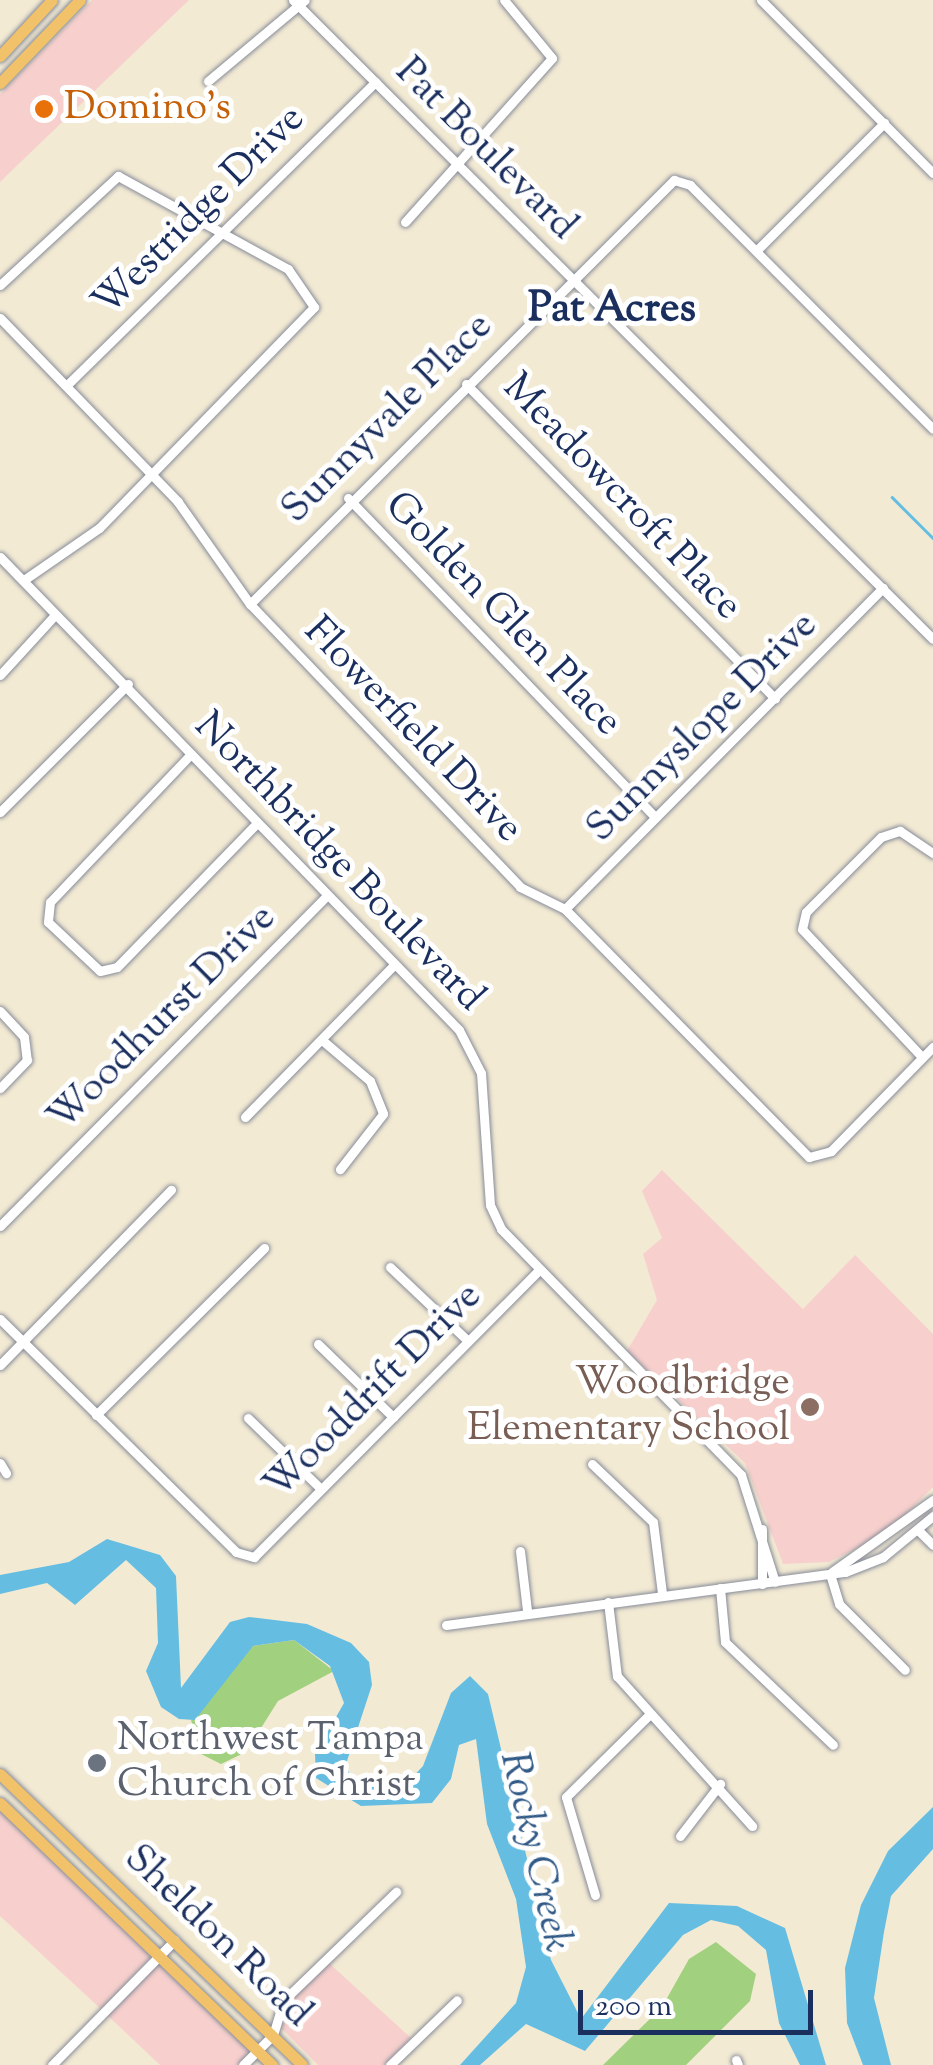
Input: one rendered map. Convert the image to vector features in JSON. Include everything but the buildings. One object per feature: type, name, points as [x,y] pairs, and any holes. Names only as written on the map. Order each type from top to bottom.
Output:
[{"type":"main road","points":[[0,56],[52,0]]},
{"type":"main road","points":[[0,83],[80,0]]},
{"type":"main road","name":"Sheldon Road","points":[[0,1774],[302,2065]]},
{"type":"main road","name":"Sheldon Road","points":[[0,1803],[272,2065]]},
{"type":"main road","points":[[80,1879],[95,1863]]},
{"type":"street","points":[[405,222],[552,58],[504,0]]},
{"type":"street","points":[[761,0],[933,172]]},
{"type":"street","points":[[208,81],[299,2]]},
{"type":"street","name":"Pat Boulevard","points":[[299,2],[454,163],[933,639]]},
{"type":"street","name":"Westridge Drive","points":[[68,384],[375,82]]},
{"type":"street","points":[[884,123],[756,250],[933,430]]},
{"type":"street","points":[[0,285],[105,179],[118,176],[288,269],[314,307],[152,477],[24,580]]},
{"type":"street","name":"Sunnyvale Place","points":[[250,604],[348,498],[674,180],[756,250]]},
{"type":"street","name":"Flowerfield Drive","points":[[0,318],[68,384],[152,477],[250,604],[520,887],[565,909],[809,1157],[831,1151],[922,1057]]},
{"type":"street","name":"Meadowcroft Place","points":[[466,384],[775,698]]},
{"type":"street","name":"Golden Glen Place","points":[[348,498],[655,817]]},
{"type":"street","name":"Northbridge Boulevard","points":[[0,557],[128,684],[326,896],[396,964],[472,1051],[486,1103],[490,1205],[538,1271],[729,1460],[762,1529],[775,1582]]},
{"type":"street","name":"Sunnyslope Drive","points":[[565,909],[883,588]]},
{"type":"street","points":[[0,675],[55,615]]},
{"type":"street","points":[[0,812],[128,684]]},
{"type":"street","points":[[191,754],[50,902],[48,922],[100,971],[117,967],[257,823]]},
{"type":"street","points":[[933,853],[900,831],[881,838],[806,912],[802,929],[922,1057],[933,1046]]},
{"type":"street","name":"Woodhurst Drive","points":[[0,1226],[326,896]]},
{"type":"street","points":[[245,1116],[396,964]]},
{"type":"street","points":[[0,1011],[24,1037],[27,1060],[0,1088]]},
{"type":"street","points":[[322,1040],[370,1081],[383,1114],[340,1169]]},
{"type":"street","points":[[0,1366],[171,1190]]},
{"type":"street","points":[[0,1318],[96,1414],[264,1248]]},
{"type":"street","points":[[390,1267],[467,1340]]},
{"type":"street","name":"Wooddrift Drive","points":[[96,1414],[236,1552],[254,1557],[538,1271]]},
{"type":"street","points":[[318,1344],[393,1417]]},
{"type":"street","points":[[248,1418],[320,1488]]},
{"type":"street","points":[[0,1462],[6,1473]]},
{"type":"street","points":[[592,1464],[653,1522],[662,1594]]},
{"type":"street","points":[[830,1574],[933,1500]]},
{"type":"street","points":[[446,1624],[830,1574],[882,1557],[933,1516]]},
{"type":"street","name":"Northbridge Boulevard","points":[[762,1529],[762,1584]]},
{"type":"street","points":[[918,1530],[933,1545]]},
{"type":"street","points":[[520,1551],[527,1611]]},
{"type":"street","points":[[830,1574],[839,1604],[905,1670]]},
{"type":"street","points":[[720,1588],[725,1642],[832,1745]]},
{"type":"street","points":[[608,1602],[617,1676],[648,1715],[720,1784],[752,1826]]},
{"type":"street","points":[[595,1895],[566,1797],[648,1715]]},
{"type":"street","points":[[680,1836],[720,1784]]},
{"type":"street","points":[[244,2065],[273,2036],[284,2000],[396,1892]]},
{"type":"street","points":[[52,2065],[175,1940]]},
{"type":"street","points":[[390,2065],[457,2000]]},
{"type":"shaded area","points":[[92,0],[189,0],[0,182],[0,94]]},
{"type":"shaded area","name":"Woodbridge Elementary School","points":[[662,1170],[803,1309],[855,1255],[933,1334],[933,1487],[887,1533],[829,1562],[783,1564],[745,1463],[627,1351],[657,1300],[643,1254],[662,1238],[642,1191]]},
{"type":"shaded area","points":[[0,1810],[153,1955],[101,2009],[0,1916]]},
{"type":"shaded area","points":[[160,1962],[251,2051],[237,2065],[160,2065],[107,2015]]},
{"type":"shaded area","points":[[329,1963],[411,2038],[384,2065],[318,2065],[281,2028],[288,2003]]},
{"type":"green space","points":[[294,1640],[334,1671],[278,1701],[246,1752],[221,1764],[201,1754],[191,1720],[235,1660],[253,1646]]},
{"type":"green space","points":[[716,1942],[756,1974],[750,2001],[686,2065],[603,2065],[662,2007],[689,1959]]},
{"type":"water","points":[[107,1539],[160,1555],[176,1576],[181,1688],[230,1622],[249,1617],[307,1624],[351,1643],[369,1662],[372,1685],[346,1764],[352,1781],[406,1784],[423,1766],[451,1693],[470,1676],[488,1694],[551,1960],[581,2019],[669,1903],[737,1906],[785,1928],[826,2065],[800,2065],[779,2023],[766,1950],[738,1926],[711,1920],[683,1935],[585,2051],[526,2024],[480,2065],[460,2065],[516,2003],[526,1967],[516,1899],[487,1824],[476,1739],[459,1745],[451,1779],[432,1803],[361,1806],[316,1778],[315,1754],[344,1703],[330,1666],[294,1640],[253,1646],[195,1720],[179,1719],[161,1707],[146,1671],[158,1643],[156,1588],[126,1560],[75,1605],[47,1583],[0,1594],[0,1575],[69,1562]]},
{"type":"water","points":[[933,1807],[933,1849],[891,1896],[884,1932],[874,1998],[891,2065],[863,2065],[847,2023],[845,1968],[861,1905],[888,1851]]},
{"type":"waterway","points":[[892,497],[933,538]]},
{"type":"place","name":"Domino's","points":[[44,109]]},
{"type":"place","name":"Woodbridge Elementary School","points":[[810,1407]]},
{"type":"place","name":"Northwest Tampa Church of Christ","points":[[97,1763]]},
{"type":"district","name":"Pat Acres","points":[[612,310]]},
{"type":"water label","name":"Rocky Creek","points":[[534,1852]]}]
